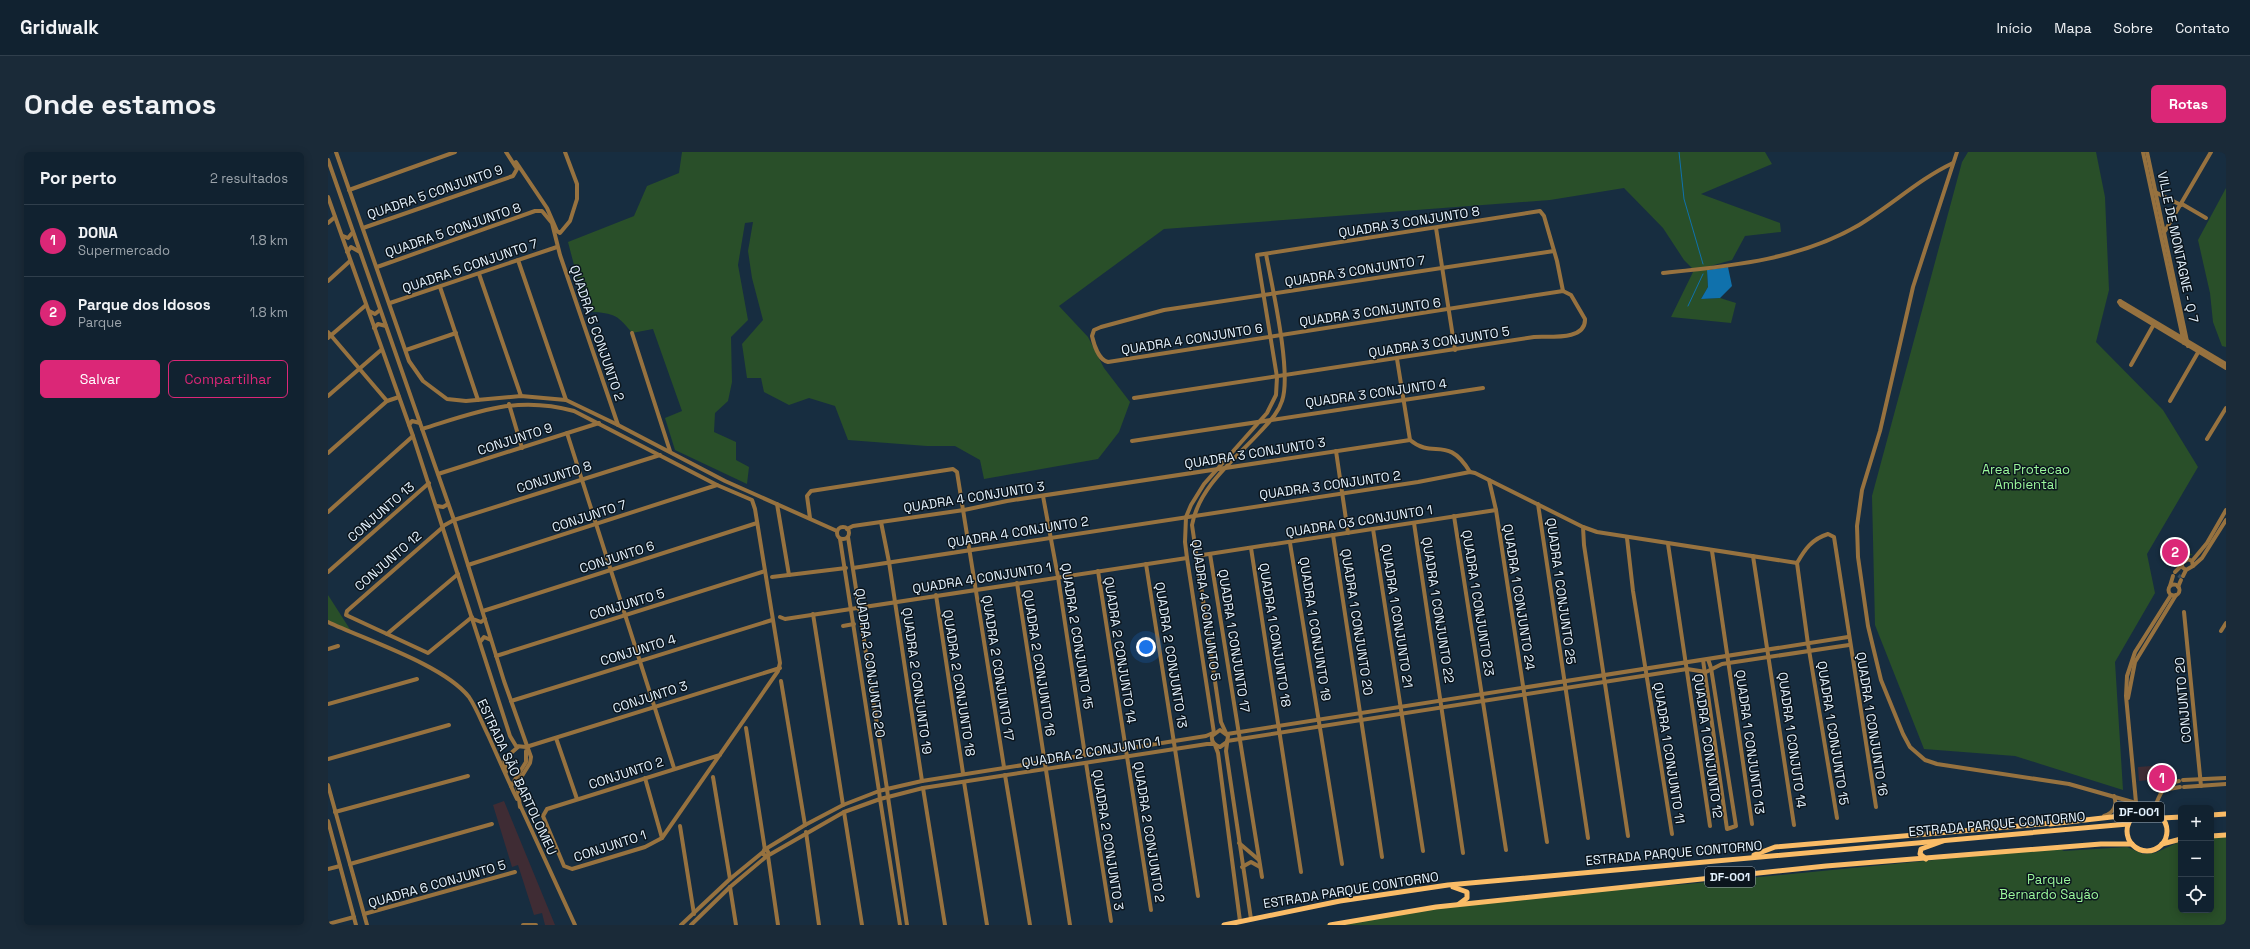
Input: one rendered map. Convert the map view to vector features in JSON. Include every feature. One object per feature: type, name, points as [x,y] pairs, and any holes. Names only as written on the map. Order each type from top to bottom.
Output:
[{"type":"main road","points":[[1748,857],[1775,847],[2053,823],[2104,816],[2129,815],[2136,804]]},
{"type":"main road","name":"DF-001","points":[[2162,844],[2167,832],[2162,818],[2153,812],[2145,811],[2137,813],[2128,824],[2127,834],[2132,844],[2138,849],[2146,851],[2155,850],[2162,844],[2178,840]]},
{"type":"main road","points":[[2214,815],[2226,814]]},
{"type":"main road","name":"DF-001","points":[[2162,818],[2178,817]]},
{"type":"main road","points":[[2019,832],[2053,823]]},
{"type":"main road","name":"ESTRADA PARQUE CONTORNO","points":[[1224,925],[1251,918],[1340,901],[1448,885],[2019,832],[2128,824]]},
{"type":"main road","points":[[2214,836],[2226,835]]},
{"type":"main road","points":[[1926,859],[1921,856],[1921,849],[1944,840]]},
{"type":"main road","name":"DF-001","points":[[1330,925],[1412,911],[1454,906],[1826,866],[2101,844],[2132,844]]},
{"type":"main road","points":[[1448,885],[1467,892],[1466,900],[1454,906]]},
{"type":"street","points":[[336,152],[406,350],[416,373],[423,382],[440,395],[454,401],[521,396],[566,400],[670,451],[725,481],[838,530]]},
{"type":"street","points":[[350,190],[455,152]]},
{"type":"street","points":[[507,152],[530,181],[547,208],[557,231],[560,233],[570,221],[577,198],[577,184],[565,152]]},
{"type":"street","name":"QUADRA 5 CONJUNTO 9","points":[[363,228],[513,176],[516,173],[516,168],[507,152]]},
{"type":"street","points":[[1957,152],[1913,287],[1880,431],[1859,504],[1858,557],[1874,659],[1903,734],[1914,752],[1925,760],[1937,764],[2062,782],[2114,796],[2136,804]]},
{"type":"street","name":"VILLE DE MONTAGNE - Q 7","points":[[2143,152],[2165,232],[2186,342]]},
{"type":"street","name":"VILLE DE MONTAGNE - Q 7","points":[[2147,152],[2161,236],[2186,342]]},
{"type":"street","points":[[2161,236],[2182,205],[2211,152]]},
{"type":"street","points":[[328,160],[454,520],[496,656],[531,760],[517,784],[520,807]]},
{"type":"street","points":[[1663,273],[1741,265],[1790,255],[1859,225],[1929,176],[1953,163]]},
{"type":"street","points":[[2154,192],[2206,218]]},
{"type":"street","points":[[328,197],[437,506],[510,736],[517,747]]},
{"type":"street","name":"QUADRA 5 CONJUNTO 2","points":[[535,211],[542,211],[548,217],[618,425]]},
{"type":"street","name":"QUADRA 5 CONJUNTO 8","points":[[377,267],[535,211]]},
{"type":"street","name":"QUADRA 3 CONJUNTO 8","points":[[1257,255],[1540,211],[1543,213],[1554,250]]},
{"type":"street","points":[[328,223],[335,217]]},
{"type":"street","name":"QUADRA 3 CONJUNTO 7","points":[[1436,228],[1447,310]]},
{"type":"street","points":[[342,235],[348,238],[353,232]]},
{"type":"street","points":[[347,252],[353,247],[360,252]]},
{"type":"street","name":"QUADRA 5 CONJUNTO 7","points":[[390,303],[558,247]]},
{"type":"street","points":[[1447,310],[1563,291],[1554,250]]},
{"type":"street","name":"QUADRA 3 CONJUNTO 7","points":[[1108,362],[1103,360],[1093,341],[1092,332],[1100,327],[1164,310],[1264,296],[1554,250]]},
{"type":"street","points":[[1266,254],[1286,376],[1282,401],[1272,419]]},
{"type":"street","name":"QUADRA 4 CONJUNTO 5","points":[[1214,733],[1188,564],[1186,517],[1197,493],[1267,413],[1276,395],[1277,377],[1257,255]]},
{"type":"street","points":[[518,260],[566,400]]},
{"type":"street","points":[[328,280],[350,261]]},
{"type":"street","points":[[479,274],[521,396]]},
{"type":"street","points":[[440,287],[478,400]]},
{"type":"street","name":"QUADRA 3 CONJUNTO 5","points":[[1277,377],[1534,338],[1573,335],[1579,332],[1585,322],[1580,310],[1568,293],[1563,291]]},
{"type":"street","points":[[2120,303],[2186,342],[2226,368]]},
{"type":"street","points":[[366,305],[329,335],[387,401]]},
{"type":"street","points":[[368,311],[375,314],[380,310]]},
{"type":"street","name":"QUADRA 3 CONJUNTO 6","points":[[1280,336],[1447,310],[1455,350]]},
{"type":"street","points":[[374,328],[378,324],[386,326]]},
{"type":"street","points":[[2131,365],[2155,324]]},
{"type":"street","points":[[406,350],[456,333]]},
{"type":"street","points":[[632,333],[670,451]]},
{"type":"street","name":"QUADRA 4 CONJUNTO 6","points":[[1108,362],[1280,336]]},
{"type":"street","points":[[328,396],[381,350]]},
{"type":"street","points":[[2199,350],[2226,364]]},
{"type":"street","points":[[2170,401],[2199,350]]},
{"type":"street","points":[[1397,359],[1410,440],[1421,448],[1443,449],[1453,452],[1460,458],[1470,472],[1482,475],[1583,528],[1627,538],[1797,563]]},
{"type":"street","points":[[1134,398],[1277,377]]},
{"type":"street","name":"QUADRA 3 CONJUNTO 4","points":[[1132,441],[1483,388]]},
{"type":"street","points":[[328,453],[387,401],[399,398]]},
{"type":"street","points":[[422,428],[509,404],[538,403],[554,405],[574,411],[717,485],[752,500],[780,668],[662,838]]},
{"type":"street","points":[[509,404],[522,448]]},
{"type":"street","points":[[2207,439],[2226,408]]},
{"type":"street","name":"QUADRA 1 CONJUNTO 17","points":[[1226,734],[1221,722],[1192,532],[1194,516],[1206,492],[1226,468],[1272,419]]},
{"type":"street","points":[[409,425],[412,421],[420,423]]},
{"type":"street","name":"CONJUNTO 9","points":[[438,474],[599,423]]},
{"type":"street","points":[[567,433],[674,768]]},
{"type":"street","points":[[328,512],[413,436]]},
{"type":"street","name":"QUADRA 3 CONJUNTO 3","points":[[1104,487],[1410,440]]},
{"type":"street","points":[[1336,451],[1348,533]]},
{"type":"street","name":"CONJUNTO 8","points":[[443,526],[454,520],[660,455]]},
{"type":"street","name":"QUADRA 2 CONJUNTO 17","points":[[810,518],[807,496],[809,492],[952,469],[957,472],[1004,768]]},
{"type":"street","name":"QUADRA 3 CONJUNTO 2","points":[[1186,517],[1342,492],[1418,482],[1470,472]]},
{"type":"street","points":[[1489,480],[1496,510]]},
{"type":"street","name":"CONJUNTO 13","points":[[328,572],[429,483]]},
{"type":"street","name":"CONJUNTO 7","points":[[468,565],[717,485]]},
{"type":"street","name":"QUADRA 4 CONJUNTO 3","points":[[847,529],[881,522],[1104,487]]},
{"type":"street","name":"QUADRA 2 CONJUNTO 15","points":[[1043,496],[1058,577],[1085,755]]},
{"type":"street","points":[[437,506],[442,507],[448,504]]},
{"type":"street","points":[[777,504],[789,575]]},
{"type":"street","name":"QUADRA 1 CONJUNTO 25","points":[[1538,504],[1588,838]]},
{"type":"street","name":"QUADRA 03 CONJUNTO 1","points":[[1187,556],[1290,543],[1496,510]]},
{"type":"street","name":"QUADRA 1 CONJUNTO 24","points":[[1496,510],[1547,842]]},
{"type":"street","points":[[2192,561],[2200,552],[2225,513]]},
{"type":"street","name":"QUADRA 1 CONJUNTO 23","points":[[1454,516],[1483,694],[1506,850]]},
{"type":"street","name":"QUADRA 4 CONJUNTO 2","points":[[852,568],[1186,517]]},
{"type":"street","points":[[2171,595],[2168,589],[2174,574],[2184,568],[2190,570],[2202,558],[2226,520]]},
{"type":"street","name":"QUADRA 2 CONJUNTO 19","points":[[881,522],[889,562],[922,781]]},
{"type":"street","name":"CONJUNTO 6","points":[[483,611],[757,523]]},
{"type":"street","name":"QUADRA 1 CONJUNTO 22","points":[[1414,523],[1464,853]]},
{"type":"street","name":"CONJUNTO 12","points":[[387,634],[349,618],[346,615],[347,611],[443,526]]},
{"type":"street","points":[[838,530],[842,527],[847,529],[849,532],[848,537],[852,568],[907,925]]},
{"type":"street","points":[[1583,528],[1584,545],[1605,675],[1628,836]]},
{"type":"street","name":"QUADRA 1 CONJUNTO 21","points":[[1372,529],[1423,851]]},
{"type":"street","points":[[838,530],[838,536],[840,539],[848,537]]},
{"type":"street","name":"QUADRA 1 CONJUNTO 16","points":[[1797,563],[1805,550],[1816,539],[1828,534],[1832,535],[1876,807]]},
{"type":"street","name":"QUADRA 1 CONJUNTO 20","points":[[1333,535],[1382,857]]},
{"type":"street","name":"QUADRA 1 CONJUNTO 11","points":[[1627,538],[1646,676],[1672,834]]},
{"type":"street","name":"QUADRA 2 CONJUNTO 20","points":[[840,539],[846,568],[880,799]]},
{"type":"street","name":"QUADRA 1 CONJUNTO 19","points":[[1290,543],[1342,864]]},
{"type":"street","name":"QUADRA 1 CONJUNTO 12","points":[[1668,544],[1710,826]]},
{"type":"street","name":"QUADRA 1 CONJUNTO 18","points":[[1251,548],[1301,872]]},
{"type":"street","name":"QUADRA 1 CONJUNTO 13","points":[[1712,551],[1752,824]]},
{"type":"street","name":"QUADRA 1 CONJUNTO 17","points":[[1210,554],[1262,878]]},
{"type":"street","name":"QUADRA 4 CONJUNTO 1","points":[[780,617],[785,619],[1146,564],[1187,556]]},
{"type":"street","name":"QUADRA 1 CONJUTO 14","points":[[1753,556],[1794,825]]},
{"type":"street","points":[[2127,706],[2129,686],[2135,662],[2172,605],[2179,590],[2177,586],[2186,559],[2192,561]]},
{"type":"street","points":[[2192,561],[2193,566]]},
{"type":"street","points":[[1188,564],[1197,562]]},
{"type":"street","name":"QUADRA 1 CONJUNTO 15","points":[[1797,563],[1808,644],[1837,818]]},
{"type":"street","name":"QUADRA 2 CONJUNTO 13","points":[[1146,564],[1175,749]]},
{"type":"street","points":[[772,576],[846,568]]},
{"type":"street","name":"QUADRA 2 CONJUNTO 14","points":[[1098,571],[1127,756]]},
{"type":"street","name":"CONJUNTO 5","points":[[496,656],[764,572]]},
{"type":"street","points":[[458,574],[387,634],[426,652],[431,652],[472,618]]},
{"type":"street","name":"QUADRA 2 CONJUNTO 16","points":[[1017,583],[1070,925]]},
{"type":"street","points":[[2170,586],[2177,586]]},
{"type":"street","name":"QUADRA 2 CONJUNTO 18","points":[[936,595],[963,773]]},
{"type":"street","points":[[2171,595],[2176,595]]},
{"type":"street","points":[[2137,813],[2127,706],[2127,676],[2132,657],[2171,595]]},
{"type":"street","name":"CONJUNTO 20","points":[[2184,612],[2201,786]]},
{"type":"street","points":[[813,614],[843,805]]},
{"type":"street","points":[[472,618],[481,622],[485,619]]},
{"type":"street","name":"CONJUNTO 4","points":[[511,702],[639,660],[772,620]]},
{"type":"street","name":"ESTRADA SÃO BARTOLOMEU","points":[[328,622],[427,666],[452,680],[474,705],[574,925]]},
{"type":"street","points":[[2221,631],[2226,623]]},
{"type":"street","points":[[843,626],[854,624]]},
{"type":"street","points":[[480,642],[484,637],[492,640]]},
{"type":"street","points":[[682,925],[730,879],[765,850],[805,825],[843,805],[887,789],[963,773],[1044,762],[1174,741],[1214,733],[1220,730],[1226,734],[1848,637]]},
{"type":"street","points":[[1175,749],[1224,745],[1227,742],[1239,739],[1280,732],[1443,708],[1687,669],[1703,672],[1729,663],[1769,658],[1849,644]]},
{"type":"street","points":[[328,649],[338,646]]},
{"type":"street","points":[[1705,660],[1711,670],[1736,826],[1726,829],[1703,672],[1705,660]]},
{"type":"street","name":"CONJUNTO 3","points":[[517,747],[526,747],[556,738],[654,706],[780,668]]},
{"type":"street","points":[[328,704],[416,679]]},
{"type":"street","points":[[781,681],[805,825]]},
{"type":"street","points":[[328,759],[449,725]]},
{"type":"street","points":[[746,728],[778,925]]},
{"type":"street","points":[[1214,733],[1212,739],[1215,745],[1240,921]]},
{"type":"street","points":[[1226,734],[1226,752],[1251,918]]},
{"type":"street","points":[[556,738],[576,799]]},
{"type":"street","points":[[499,760],[517,747]]},
{"type":"street","points":[[506,776],[504,759],[517,747]]},
{"type":"street","points":[[511,786],[526,762],[526,747]]},
{"type":"street","name":"QUADRA 2 CONJUNTO 1","points":[[880,799],[923,788],[1175,749],[1198,896]]},
{"type":"street","name":"CONJUNTO 2","points":[[564,866],[543,816],[547,809],[674,768],[720,755]]},
{"type":"street","name":"QUADRA 2 CONJUNTO 2","points":[[1127,756],[1152,910]]},
{"type":"street","name":"QUADRA 2 CONJUNTO 3","points":[[1086,763],[1111,921]]},
{"type":"street","points":[[1005,775],[1030,925]]},
{"type":"street","points":[[336,812],[468,776]]},
{"type":"street","points":[[713,777],[730,879]]},
{"type":"street","points":[[645,778],[662,838]]},
{"type":"street","points":[[2153,812],[2163,790],[2172,782],[2226,778]]},
{"type":"street","points":[[964,782],[987,925]]},
{"type":"street","points":[[2163,790],[2226,784]]},
{"type":"street","points":[[328,785],[367,925]]},
{"type":"street","points":[[923,788],[945,925]]},
{"type":"street","points":[[2104,816],[2114,809],[2116,801],[2114,796]]},
{"type":"street","points":[[693,924],[730,887],[768,856],[806,832],[844,812],[880,799],[900,925]]},
{"type":"street","points":[[844,812],[862,925]]},
{"type":"street","points":[[328,821],[356,925]]},
{"type":"street","points":[[350,864],[492,824]]},
{"type":"street","points":[[680,826],[694,913],[693,924]]},
{"type":"street","points":[[806,832],[820,925]]},
{"type":"street","points":[[333,840],[342,838]]},
{"type":"street","name":"CONJUNTO 1","points":[[564,866],[572,869],[645,846],[662,838]]},
{"type":"street","points":[[1239,843],[1259,860]]},
{"type":"street","points":[[1234,872],[1251,862],[1260,867]]},
{"type":"street","points":[[328,869],[340,866]]},
{"type":"street","name":"QUADRA 6 CONJUNTO 5","points":[[364,914],[515,872]]},
{"type":"street","points":[[1236,886],[1245,885]]},
{"type":"street","points":[[347,888],[356,886]]},
{"type":"street","points":[[730,887],[736,925]]},
{"type":"street","points":[[328,924],[354,917]]},
{"type":"street","points":[[523,925],[536,925]]},
{"type":"shaded area","points":[[2165,765],[2167,778],[2139,781],[2138,767]]},
{"type":"shaded area","points":[[504,801],[555,925],[545,925],[542,913],[534,915],[518,865],[512,867],[493,805]]},
{"type":"green space","points":[[682,152],[1765,152],[1772,164],[1701,194],[1780,223],[1781,232],[1745,236],[1732,260],[1696,270],[1707,270],[1708,287],[1701,299],[1720,298],[1736,303],[1731,323],[1671,317],[1694,270],[1684,260],[1663,228],[1624,188],[1550,200],[1164,229],[1059,306],[1088,337],[1104,368],[1130,402],[1119,432],[1098,459],[984,479],[980,460],[955,446],[927,446],[848,440],[835,406],[809,398],[789,405],[764,392],[761,378],[747,378],[742,344],[763,320],[752,278],[748,251],[753,222],[745,223],[738,265],[748,320],[731,337],[732,382],[728,401],[715,413],[714,432],[736,442],[736,460],[749,467],[747,484],[675,450],[665,418],[682,411],[653,329],[632,333],[622,321],[613,315],[586,311],[568,242],[634,216],[647,186],[679,173]]},
{"type":"green space","name":"Area Protecao Ambiental","points":[[1968,152],[2096,152],[2105,197],[2109,290],[2096,342],[2163,410],[2198,467],[2147,554],[2155,593],[2115,662],[2123,790],[2015,756],[1924,749],[1875,625],[1872,496],[1962,162]]},
{"type":"green space","points":[[2226,188],[2226,347],[2222,346],[2213,322],[2210,293],[2198,240]]},
{"type":"green space","points":[[2169,542],[2193,555],[2160,559]]},
{"type":"green space","points":[[328,595],[353,634],[328,622]]},
{"type":"green space","name":"Parque Bernardo Sayão","points":[[2226,837],[2226,925],[1324,925],[1463,903],[1687,884],[2058,848],[2064,851],[2127,847],[2143,854],[2155,853],[2178,842],[2178,913],[2214,913],[2214,838]]},
{"type":"water","points":[[1728,267],[1732,286],[1720,298],[1701,299],[1708,287],[1707,270]]},
{"type":"waterway","points":[[1679,152],[1684,199],[1703,264]]},
{"type":"waterway","points":[[1688,306],[1703,274]]},
{"type":"place","name":"Parque dos Idosos","points":[[2175,552]]},
{"type":"place","name":"DONA","points":[[2162,778]]}]
